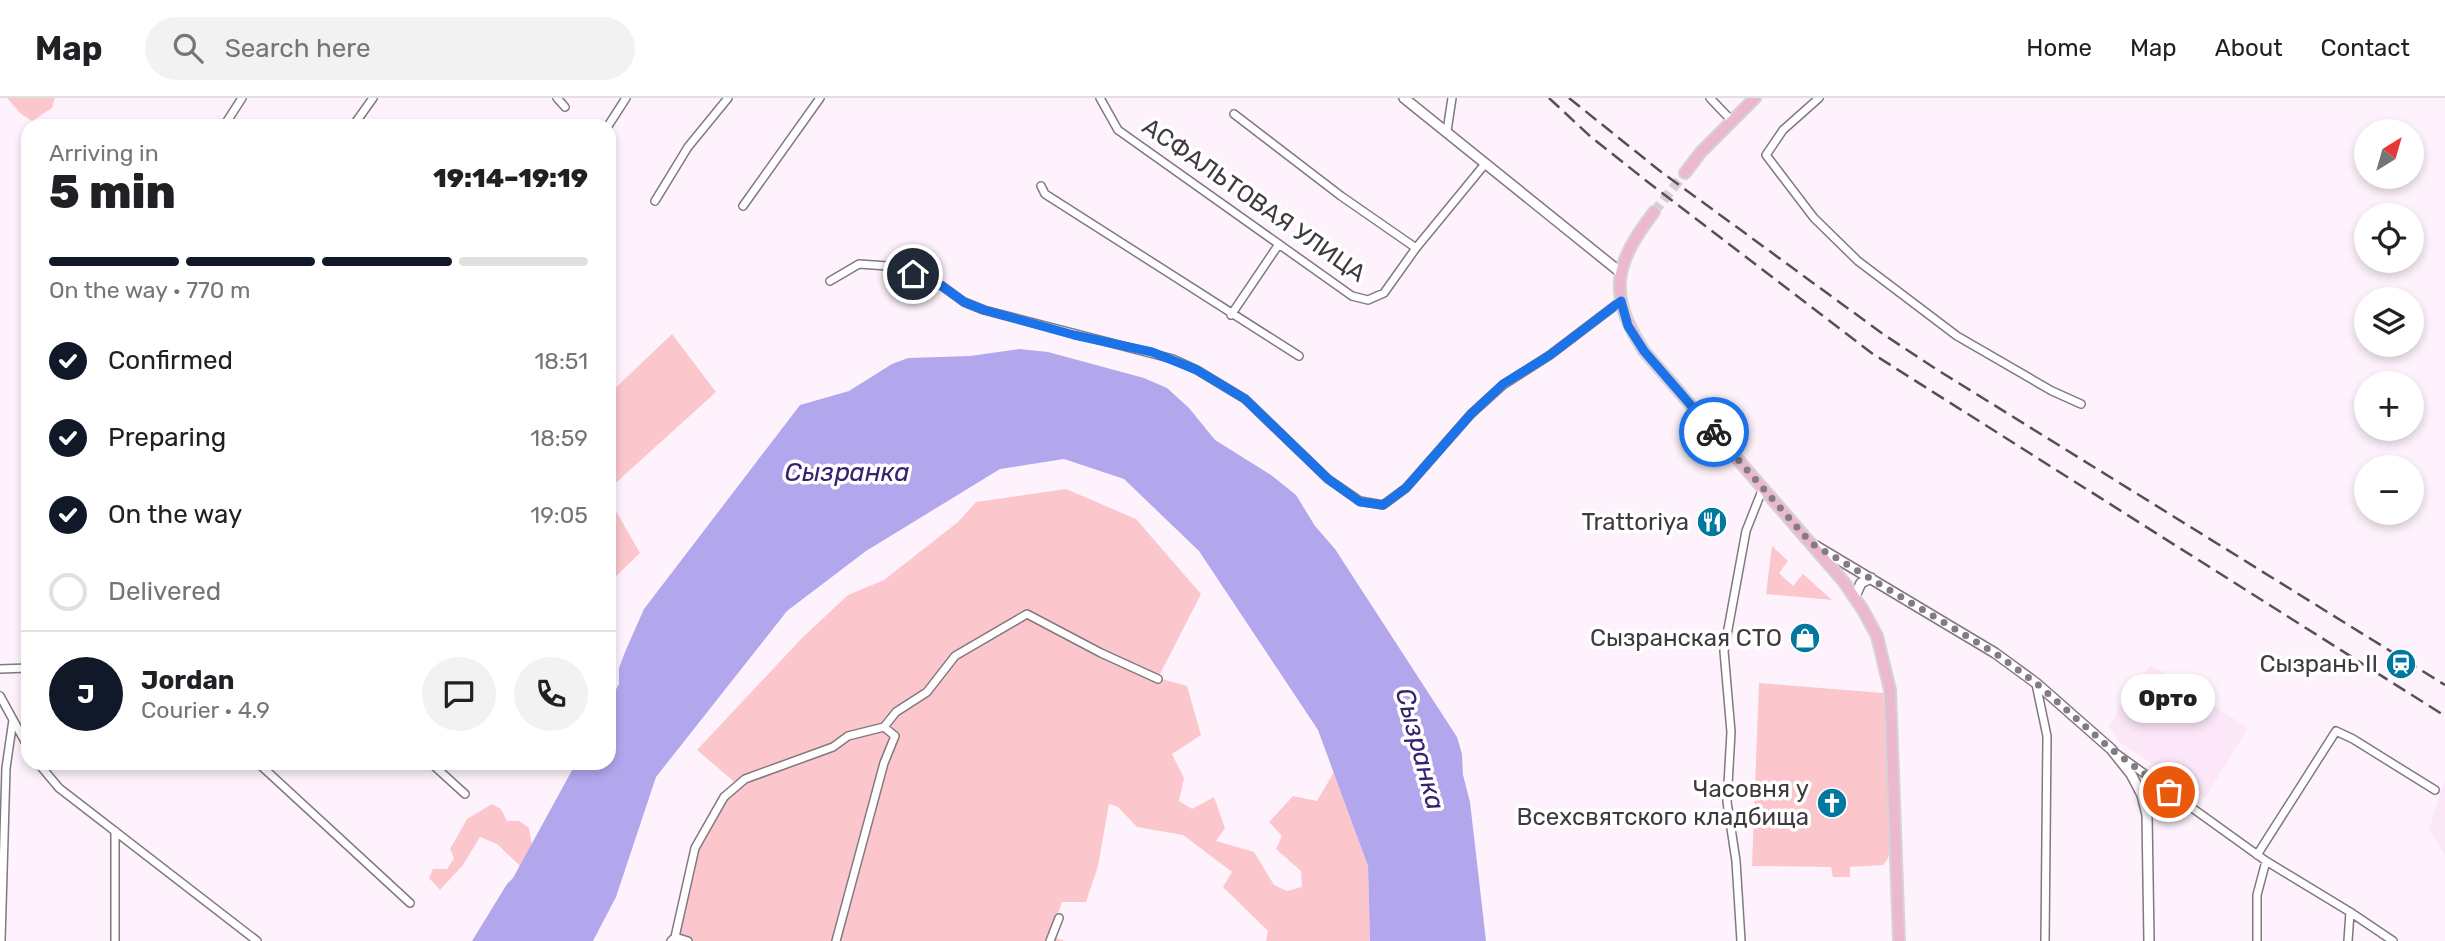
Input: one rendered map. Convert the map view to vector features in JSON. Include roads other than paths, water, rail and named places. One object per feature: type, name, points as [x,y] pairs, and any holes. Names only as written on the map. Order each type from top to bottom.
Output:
[{"type":"main road","points":[[1685,173],[1701,152],[1755,98]]},
{"type":"main road","points":[[1654,212],[1627,250],[1620,272],[1621,301],[1628,326],[1644,351],[1855,596],[1877,636],[1890,690],[1899,941]]},
{"type":"street","points":[[228,119],[242,98]]},
{"type":"street","points":[[358,119],[373,98]]},
{"type":"street","points":[[557,98],[565,107]]},
{"type":"street","points":[[612,119],[626,98]]},
{"type":"street","points":[[655,201],[688,147],[728,98]]},
{"type":"street","points":[[743,206],[818,101],[808,98]]},
{"type":"street","name":"АСФАЛЬТОВАЯ УЛИЦА","points":[[1100,98],[1118,130],[1352,296],[1368,300],[1384,293],[1416,248]]},
{"type":"street","points":[[1404,98],[1620,272]]},
{"type":"street","points":[[1447,131],[1452,98]]},
{"type":"street","points":[[1710,98],[1731,120]]},
{"type":"street","points":[[1819,98],[1783,130],[1766,155],[1814,218],[1858,261],[1957,336],[2052,391],[2081,404]]},
{"type":"street","points":[[1234,114],[1341,196],[1416,248],[1485,164]]},
{"type":"street","points":[[1041,186],[1045,194],[1298,356]]},
{"type":"street","points":[[1231,315],[1279,244]]},
{"type":"street","points":[[830,281],[859,264],[888,266],[942,286],[964,302],[984,310],[1173,359],[1245,399],[1328,479],[1360,502],[1383,505],[1406,488],[1471,414],[1503,384],[1550,355],[1621,301]]},
{"type":"street","points":[[1741,941],[1736,861],[1727,802],[1731,732],[1724,651],[1746,531],[1763,488]]},
{"type":"street","points":[[1811,543],[1995,653],[2036,683],[2111,749],[2257,855],[2393,941]]},
{"type":"street","points":[[1855,596],[1861,583],[1871,579]]},
{"type":"street","points":[[688,941],[673,939],[695,848],[724,797],[745,779],[833,747],[848,736],[884,727],[896,712],[927,692],[955,656],[1027,614],[1158,679]]},
{"type":"street","points":[[0,669],[21,668]]},
{"type":"street","points":[[2036,683],[2047,736],[2045,941]]},
{"type":"street","points":[[0,696],[21,734]]},
{"type":"street","points":[[1,941],[6,768],[13,720]]},
{"type":"street","points":[[836,941],[884,763],[895,736],[884,727]]},
{"type":"street","points":[[2257,855],[2336,731],[2435,790]]},
{"type":"street","points":[[2111,749],[2131,774],[2147,815],[2149,941]]},
{"type":"street","points":[[44,770],[59,788],[257,941]]},
{"type":"street","points":[[266,770],[410,903]]},
{"type":"street","points":[[439,770],[465,794]]},
{"type":"street","points":[[115,831],[115,941]]},
{"type":"street","points":[[2256,941],[2257,895],[2266,861]]},
{"type":"street","points":[[2348,941],[2350,912]]},
{"type":"street","points":[[1050,941],[1059,918]]},
{"type":"water","name":"Сызранка","points":[[1019,349],[1048,352],[1144,378],[1167,388],[1189,408],[1215,440],[1271,475],[1296,495],[1315,526],[1335,549],[1457,737],[1470,802],[1486,941],[1370,941],[1368,866],[1318,730],[1199,551],[1124,479],[1064,459],[1000,469],[866,551],[787,611],[656,777],[616,897],[593,941],[472,941],[513,878],[572,770],[616,770],[616,689],[619,684],[619,668],[644,609],[800,405],[849,391],[892,364],[908,358],[970,356]]},
{"type":"tunnel","points":[[1654,212],[1685,173]]},
{"type":"railway","points":[[1549,98],[1591,137],[1644,179],[1873,354],[2445,716]]},
{"type":"railway","points":[[1569,98],[1660,171],[1883,334],[2445,685]]},
{"type":"place","name":"Trattoriya","points":[[1712,522]]},
{"type":"place","name":"Сызранская СТО","points":[[1805,638]]},
{"type":"place","name":"Сызрань II","points":[[2401,664]]},
{"type":"place","name":"Орто","points":[[2169,792]]},
{"type":"place","name":"Часовня у Всехсвятского кладбища","points":[[1832,803]]}]
